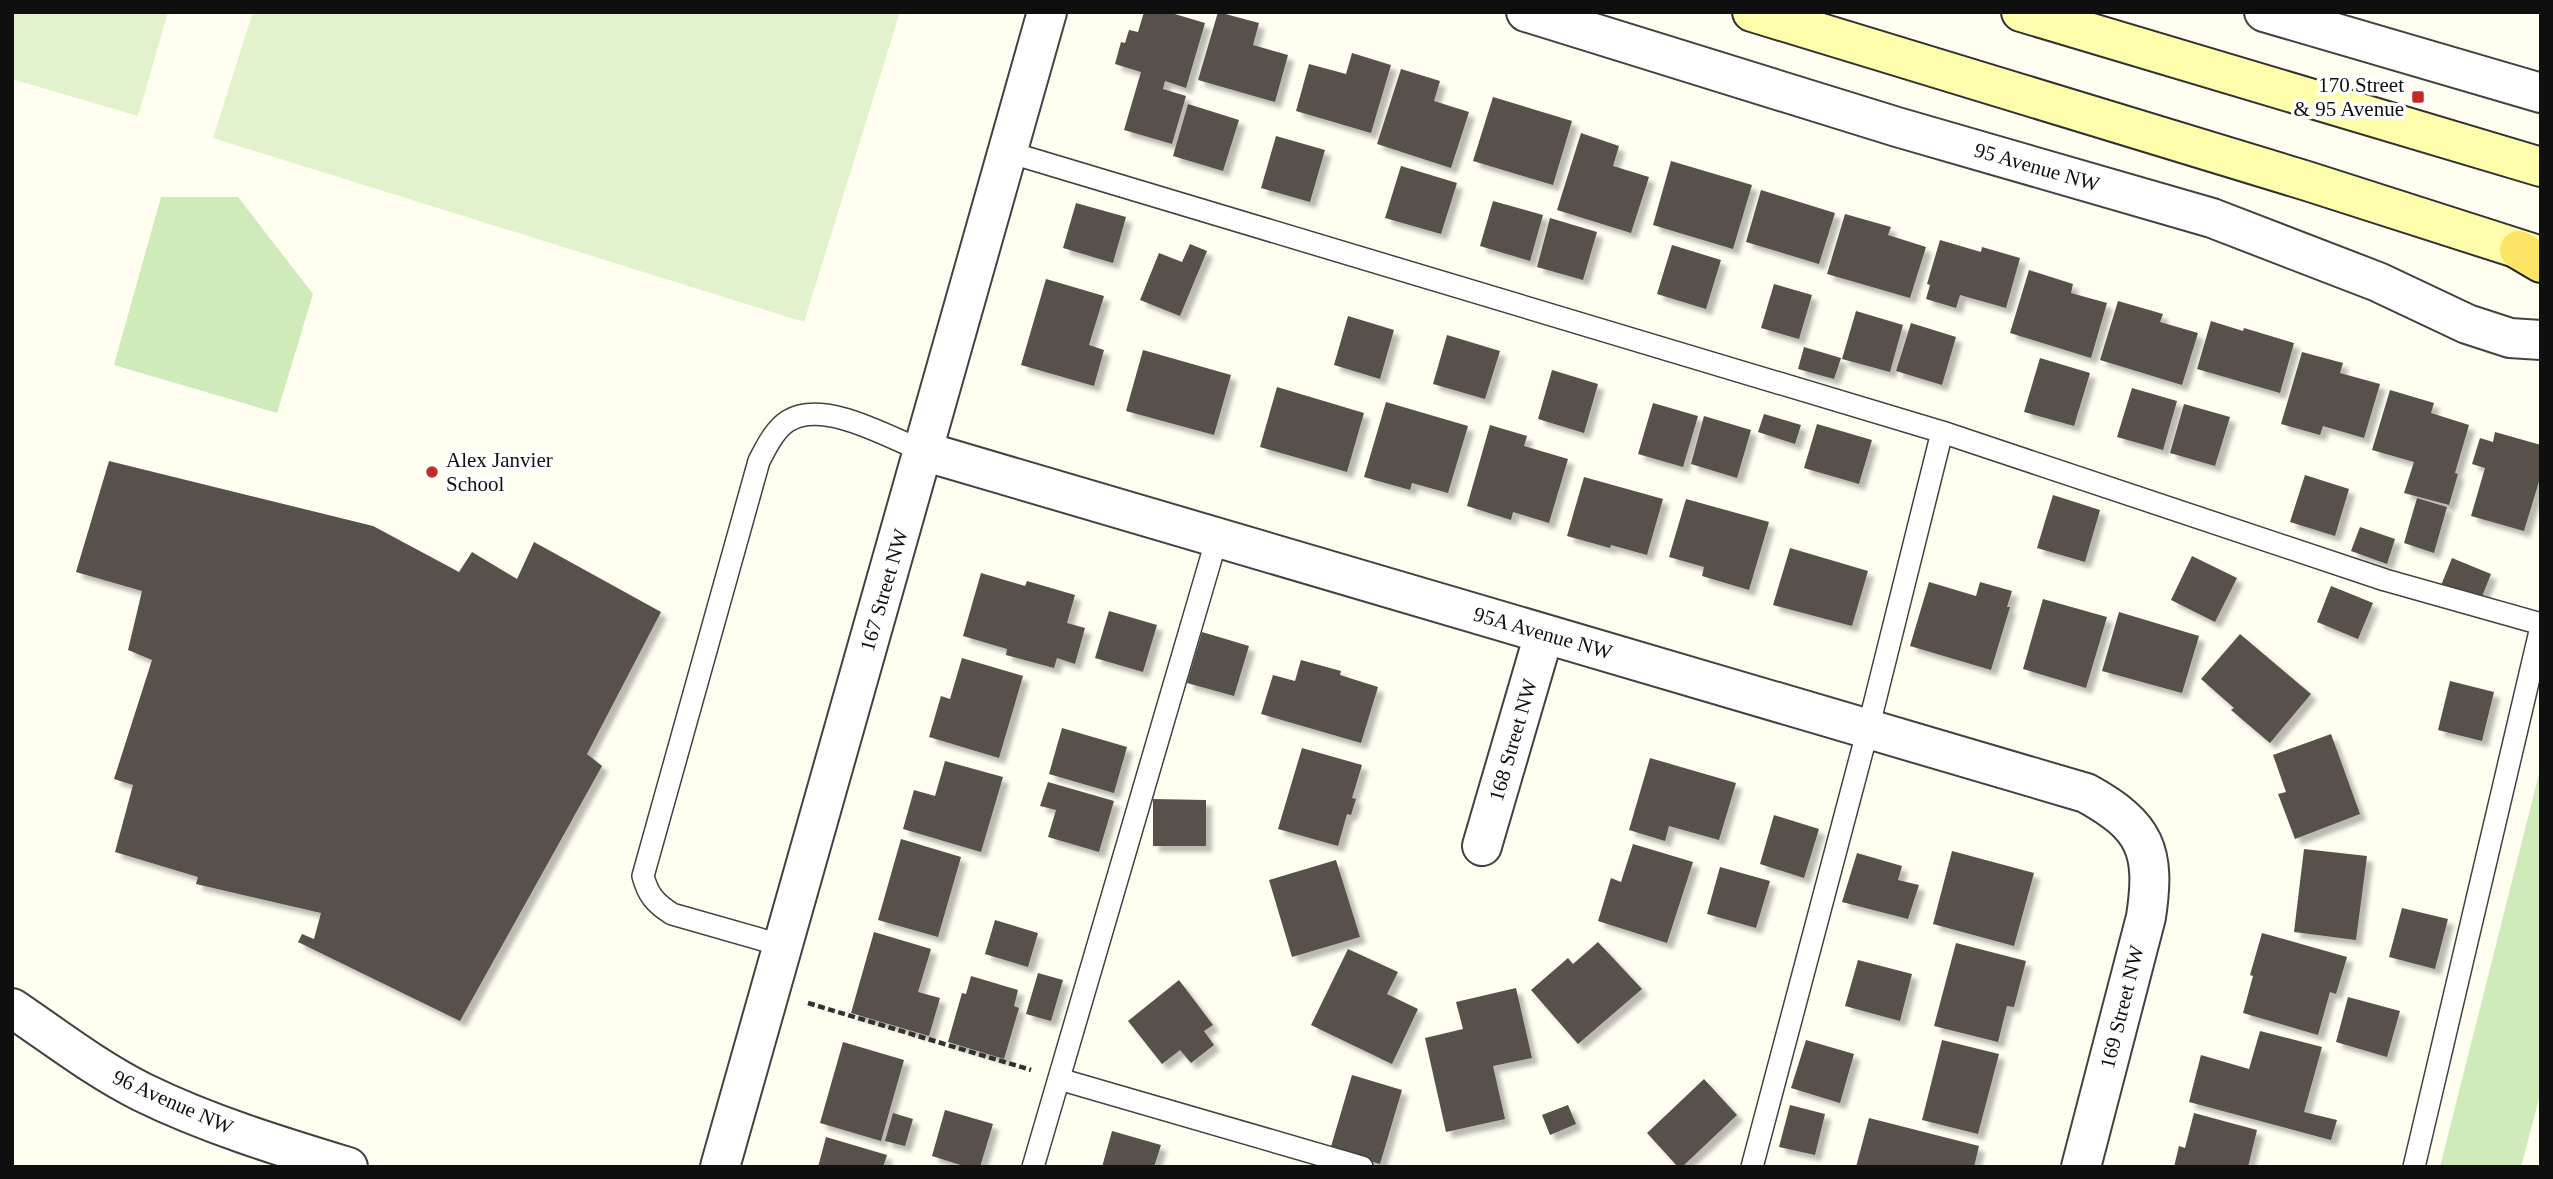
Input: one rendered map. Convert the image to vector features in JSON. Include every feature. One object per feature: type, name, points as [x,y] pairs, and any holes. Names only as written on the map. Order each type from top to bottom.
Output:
[{"type":"main road","points":[[1752,12],[2307,181],[2534,256]]},
{"type":"main road","points":[[2021,12],[2541,167]]},
{"type":"street","name":"167 Street NW","points":[[720,1167],[1047,12]]},
{"type":"street","name":"95 Avenue NW","points":[[1526,12],[1897,127],[2213,218],[2378,282],[2467,324],[2510,338],[2541,340]]},
{"type":"street","points":[[2264,12],[2541,93]]},
{"type":"street","name":"95A Avenue NW","points":[[923,451],[2086,793],[2111,807],[2129,824],[2145,846]]},
{"type":"street","name":"168 Street NW","points":[[1482,846],[1544,634]]},
{"type":"street","name":"169 Street NW","points":[[2081,1167],[2146,917],[2151,870],[2145,846]]},
{"type":"street","name":"96 Avenue NW","points":[[12,1008],[95,1066],[143,1092],[282,1147],[348,1167]]},
{"type":"lane","points":[[1008,152],[1942,432],[2385,580],[2541,626],[2414,1167]]},
{"type":"lane","points":[[784,946],[672,914],[656,904],[647,892],[643,876],[759,461],[770,440],[788,422],[808,415],[834,415],[923,451]]},
{"type":"lane","points":[[1752,1167],[1868,729],[1942,432]]},
{"type":"lane","points":[[1033,1167],[1217,538]]},
{"type":"lane","points":[[1059,1079],[1362,1167]]},
{"type":"path","points":[[800,1001],[1059,1079]]},
{"type":"green space","points":[[12,12],[168,12],[138,116],[12,79]]},
{"type":"green space","points":[[253,12],[900,12],[804,322],[213,138]]},
{"type":"green space","points":[[161,197],[238,197],[313,294],[277,413],[114,365]]},
{"type":"green space","points":[[2541,766],[2541,1091],[2521,1167],[2440,1167]]},
{"type":"building","points":[[1144,12],[1168,12],[1205,23],[1186,88],[1165,81],[1163,89],[1186,96],[1172,144],[1124,130],[1141,72],[1115,64],[1121,42],[1125,43],[1129,30],[1138,32]]},
{"type":"building","points":[[1218,12],[1259,23],[1253,45],[1288,55],[1275,102],[1198,80]]},
{"type":"building","points":[[1352,53],[1391,65],[1371,133],[1296,111],[1309,64],[1346,74]]},
{"type":"building","points":[[1401,69],[1440,81],[1434,101],[1469,112],[1451,168],[1377,144]]},
{"type":"building","points":[[1493,97],[1572,121],[1553,185],[1473,161]]},
{"type":"building","points":[[1188,104],[1239,120],[1223,171],[1173,156]]},
{"type":"building","points":[[1581,133],[1619,146],[1613,166],[1649,177],[1631,233],[1557,210]]},
{"type":"building","points":[[1276,136],[1325,150],[1310,202],[1261,188]]},
{"type":"building","points":[[1671,161],[1752,185],[1733,249],[1653,225]]},
{"type":"building","points":[[1401,166],[1457,183],[1441,234],[1385,218]]},
{"type":"building","points":[[1761,190],[1835,213],[1819,264],[1746,242]]},
{"type":"building","points":[[1493,201],[1543,215],[1530,261],[1480,246]]},
{"type":"building","points":[[1076,203],[1126,217],[1113,263],[1063,248]]},
{"type":"building","points":[[1845,214],[1891,227],[1888,235],[1926,247],[1910,298],[1827,274]]},
{"type":"building","points":[[1550,218],[1597,232],[1583,280],[1537,267]]},
{"type":"building","points":[[1940,240],[1981,252],[1982,247],[2020,258],[2006,308],[1960,295],[1956,308],[1926,299],[1930,285],[1927,284]]},
{"type":"building","points":[[1190,244],[1207,251],[1180,316],[1140,300],[1159,253],[1182,262]]},
{"type":"building","points":[[1672,245],[1721,260],[1706,309],[1657,294]]},
{"type":"building","points":[[2029,270],[2073,284],[2071,293],[2107,303],[2091,358],[2010,333]]},
{"type":"building","points":[[1046,279],[1104,296],[1089,345],[1104,350],[1094,386],[1021,365]]},
{"type":"building","points":[[1774,284],[1812,295],[1799,339],[1761,328]]},
{"type":"building","points":[[2118,301],[2163,314],[2160,322],[2198,333],[2182,385],[2100,360]]},
{"type":"building","points":[[1856,311],[1903,325],[1890,372],[1842,359]]},
{"type":"building","points":[[1348,316],[1394,330],[1380,379],[1334,365]]},
{"type":"building","points":[[2211,321],[2294,343],[2280,393],[2197,369]]},
{"type":"building","points":[[1911,323],[1956,337],[1942,385],[1896,371]]},
{"type":"building","points":[[1447,335],[1500,351],[1485,399],[1433,384]]},
{"type":"building","points":[[1804,347],[1841,358],[1834,379],[1798,369]]},
{"type":"building","points":[[1143,350],[1231,375],[1214,435],[1126,411]]},
{"type":"building","points":[[2302,352],[2343,363],[2340,373],[2380,384],[2364,438],[2323,426],[2320,435],[2281,424]]},
{"type":"building","points":[[2040,358],[2090,373],[2074,426],[2024,412]]},
{"type":"building","points":[[1552,370],[1598,384],[1584,433],[1538,419]]},
{"type":"building","points":[[1277,387],[1364,413],[1347,472],[1260,447]]},
{"type":"building","points":[[2132,388],[2177,401],[2163,450],[2117,437]]},
{"type":"building","points":[[2390,390],[2434,403],[2431,413],[2469,425],[2449,505],[2404,493],[2414,462],[2372,450]]},
{"type":"building","points":[[1386,402],[1468,426],[1448,493],[1412,483],[1410,490],[1364,477]]},
{"type":"building","points":[[1653,403],[1698,416],[1683,467],[1638,454]]},
{"type":"building","points":[[2184,404],[2230,417],[2215,466],[2170,453]]},
{"type":"building","points":[[1764,414],[1801,425],[1795,444],[1758,432]]},
{"type":"building","points":[[1704,416],[1751,430],[1737,478],[1691,464]]},
{"type":"building","points":[[1817,424],[1872,440],[1859,484],[1804,468]]},
{"type":"building","points":[[1490,425],[1527,436],[1524,446],[1568,459],[1549,523],[1513,512],[1511,520],[1467,506]]},
{"type":"building","points":[[2495,432],[2541,445],[2541,475],[2524,531],[2471,516],[2485,468],[2472,464],[2480,438],[2493,442]]},
{"type":"building","points":[[109,461],[373,526],[459,572],[472,552],[517,579],[534,542],[661,612],[587,754],[602,766],[460,1021],[298,942],[302,934],[314,939],[321,913],[196,884],[198,877],[115,852],[133,785],[114,779],[152,660],[128,650],[142,591],[76,572]]},
{"type":"building","points":[[2305,475],[2349,489],[2335,536],[2290,522]]},
{"type":"building","points":[[1584,477],[1663,499],[1647,555],[1567,536]]},
{"type":"building","points":[[2053,495],[2100,510],[2085,562],[2037,548]]},
{"type":"building","points":[[2417,498],[2447,507],[2434,553],[2404,543]]},
{"type":"building","points":[[1686,499],[1769,522],[1749,590],[1702,576],[1704,567],[1669,557]]},
{"type":"building","points":[[2360,527],[2395,539],[2387,564],[2351,551]]},
{"type":"building","points":[[1790,548],[1868,571],[1852,626],[1773,605]]},
{"type":"building","points":[[2192,556],[2237,578],[2215,622],[2171,600]]},
{"type":"building","points":[[2452,558],[2491,574],[2479,604],[2440,588]]},
{"type":"building","points":[[981,573],[1025,586],[1027,581],[1075,595],[1067,623],[1085,628],[1075,664],[1057,658],[1054,668],[1006,655],[1007,649],[963,636]]},
{"type":"building","points":[[1929,582],[1976,596],[1980,582],[2012,591],[2007,607],[2010,607],[1991,670],[1910,646]]},
{"type":"building","points":[[2331,586],[2373,603],[2358,639],[2317,622]]},
{"type":"building","points":[[2043,599],[2107,617],[2086,688],[2023,669]]},
{"type":"building","points":[[1109,611],[1157,625],[1143,672],[1095,658]]},
{"type":"building","points":[[2119,612],[2199,636],[2182,693],[2102,671]]},
{"type":"building","points":[[1202,632],[1249,646],[1234,696],[1187,683]]},
{"type":"building","points":[[2240,634],[2311,694],[2270,743],[2231,710],[2234,708],[2201,679]]},
{"type":"building","points":[[962,658],[1023,676],[999,758],[929,737],[941,696],[950,699]]},
{"type":"building","points":[[1301,660],[1341,671],[1340,675],[1378,687],[1361,743],[1261,714],[1273,675],[1295,681]]},
{"type":"building","points":[[2450,681],[2494,692],[2482,741],[2438,730]]},
{"type":"building","points":[[1062,728],[1127,747],[1114,793],[1049,774]]},
{"type":"building","points":[[2331,734],[2360,814],[2295,839],[2278,794],[2286,792],[2273,755]]},
{"type":"building","points":[[1302,748],[1362,765],[1352,798],[1356,799],[1351,815],[1347,814],[1338,846],[1278,829]]},
{"type":"building","points":[[1650,758],[1736,783],[1719,840],[1669,826],[1665,841],[1629,830]]},
{"type":"building","points":[[945,761],[1003,777],[981,852],[903,829],[914,790],[935,796]]},
{"type":"building","points":[[1048,782],[1114,801],[1099,852],[1048,837],[1056,810],[1040,806]]},
{"type":"building","points":[[1153,799],[1206,800],[1206,846],[1153,846]]},
{"type":"building","points":[[1774,815],[1819,829],[1804,878],[1760,864]]},
{"type":"building","points":[[901,839],[961,857],[938,937],[878,920]]},
{"type":"building","points":[[1633,844],[1693,862],[1667,943],[1598,921],[1611,878],[1621,882]]},
{"type":"building","points":[[2304,849],[2367,856],[2356,940],[2294,932]]},
{"type":"building","points":[[1952,851],[2034,873],[2014,946],[1933,924]]},
{"type":"building","points":[[1857,853],[1902,866],[1898,880],[1919,885],[1908,919],[1842,902]]},
{"type":"building","points":[[1336,860],[1360,937],[1292,957],[1269,880]]},
{"type":"building","points":[[1720,867],[1770,881],[1756,928],[1707,914]]},
{"type":"building","points":[[2402,908],[2448,919],[2435,969],[2389,957]]},
{"type":"building","points":[[995,920],[1038,933],[1028,967],[985,954]]},
{"type":"building","points":[[874,932],[931,949],[918,992],[940,998],[929,1036],[851,1013]]},
{"type":"building","points":[[2262,933],[2347,957],[2336,994],[2330,992],[2318,1035],[2243,1013]]},
{"type":"building","points":[[1598,942],[1642,989],[1578,1044],[1531,990],[1568,958],[1573,964]]},
{"type":"building","points":[[1956,943],[2026,961],[2014,1007],[2007,1006],[1998,1042],[1934,1026]]},
{"type":"building","points":[[1348,949],[1398,972],[1387,994],[1418,1009],[1392,1064],[1311,1025]]},
{"type":"building","points":[[1858,960],[1912,974],[1900,1021],[1845,1006]]},
{"type":"building","points":[[1038,973],[1063,980],[1051,1021],[1026,1014]]},
{"type":"building","points":[[971,976],[1018,990],[1014,1006],[1019,1008],[1004,1059],[948,1042],[962,993],[966,994]]},
{"type":"building","points":[[1179,980],[1213,1025],[1204,1031],[1214,1045],[1191,1063],[1180,1050],[1162,1064],[1128,1021]]},
{"type":"building","points":[[1516,988],[1532,1058],[1493,1066],[1505,1119],[1446,1132],[1425,1038],[1463,1029],[1456,1002]]},
{"type":"building","points":[[2348,997],[2400,1011],[2387,1057],[2336,1042]]},
{"type":"building","points":[[2260,1031],[2322,1047],[2304,1112],[2337,1120],[2331,1140],[2189,1102],[2201,1055],[2249,1069]]},
{"type":"building","points":[[1806,1040],[1854,1054],[1840,1103],[1791,1088]]},
{"type":"building","points":[[1942,1040],[1999,1054],[1978,1134],[1922,1120]]},
{"type":"building","points":[[843,1042],[904,1060],[881,1141],[820,1123]]},
{"type":"building","points":[[1352,1075],[1402,1090],[1380,1164],[1330,1150]]},
{"type":"building","points":[[1704,1079],[1737,1115],[1682,1167],[1678,1167],[1647,1133]]},
{"type":"building","points":[[1568,1105],[1576,1124],[1550,1135],[1542,1115]]},
{"type":"building","points":[[1790,1105],[1825,1114],[1815,1155],[1779,1147]]},
{"type":"building","points":[[945,1110],[993,1124],[980,1167],[967,1167],[932,1156]]},
{"type":"building","points":[[893,1113],[913,1119],[905,1146],[885,1141]]},
{"type":"building","points":[[2194,1113],[2257,1130],[2248,1167],[2174,1167],[2179,1146],[2185,1148]]},
{"type":"building","points":[[1869,1118],[1979,1146],[1974,1167],[1856,1167]]},
{"type":"building","points":[[1112,1131],[1161,1145],[1154,1167],[1102,1167]]},
{"type":"building","points":[[826,1137],[887,1155],[883,1167],[818,1167]]},
{"type":"place","name":"170 Street & 95 Avenue","points":[[2418,97]]},
{"type":"place","name":"Alex Janvier School","points":[[432,472]]}]
